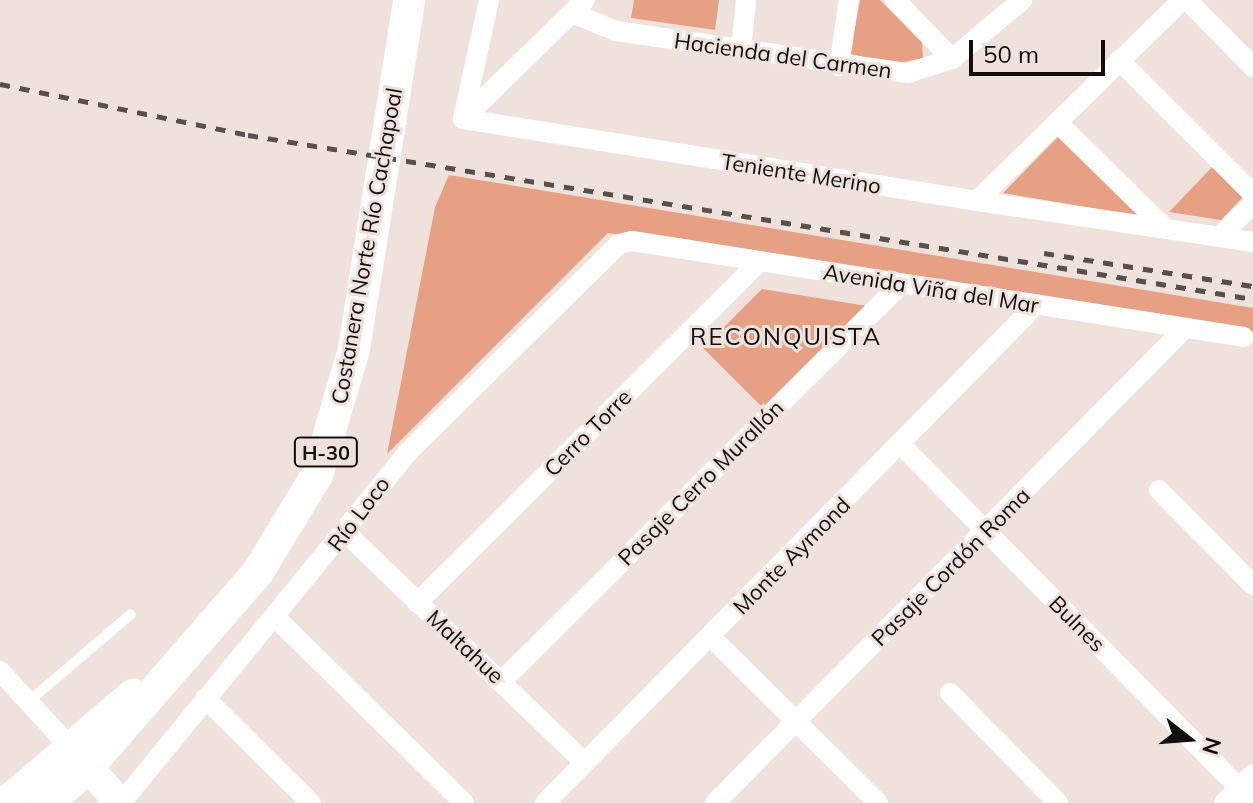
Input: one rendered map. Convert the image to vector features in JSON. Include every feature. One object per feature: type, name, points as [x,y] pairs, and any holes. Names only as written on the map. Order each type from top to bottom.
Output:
[{"type":"main road","name":"Costanera Norte Río Cachapoal","points":[[6,803],[78,757],[163,676],[258,572],[317,475],[354,349],[409,0]]},
{"type":"main road","name":"Costanera Norte Río Cachapoal","points":[[48,803],[78,757]]},
{"type":"main road","points":[[78,757],[120,803]]},
{"type":"street","points":[[463,119],[489,0]]},
{"type":"street","points":[[741,50],[746,0]]},
{"type":"street","points":[[839,66],[849,0]]},
{"type":"street","points":[[895,0],[952,59]]},
{"type":"street","name":"Hacienda del Carmen","points":[[579,6],[606,29],[839,66],[908,73],[952,59],[1022,0]]},
{"type":"street","points":[[977,201],[1119,60],[1185,0],[1253,67]]},
{"type":"street","points":[[463,119],[579,6]]},
{"type":"street","points":[[1119,60],[1253,194]]},
{"type":"street","name":"Teniente Merino","points":[[463,119],[1253,242]]},
{"type":"street","points":[[1057,122],[1165,228]]},
{"type":"street","points":[[1219,237],[1253,204]]},
{"type":"street","name":"Avenida Viña del Mar","points":[[619,244],[1244,337]]},
{"type":"street","name":"Río Loco","points":[[120,803],[205,698],[277,619],[408,452],[619,244]]},
{"type":"street","name":"Cerro Torre","points":[[417,603],[758,263]]},
{"type":"street","name":"Pasaje Cerro Murallón","points":[[501,682],[900,285]]},
{"type":"street","name":"Monte Aymond","points":[[545,803],[902,446],[1036,305]]},
{"type":"street","name":"Pasaje Cordón Roma","points":[[715,803],[987,532],[1185,328]]},
{"type":"street","name":"Bulnes","points":[[902,446],[1248,788]]},
{"type":"street","points":[[1159,490],[1253,585]]},
{"type":"street","name":"Maltahue","points":[[345,532],[585,763]]},
{"type":"street","points":[[277,619],[464,803]]},
{"type":"street","points":[[711,637],[878,803]]},
{"type":"street","points":[[0,671],[78,757]]},
{"type":"street","points":[[950,693],[1058,803]]},
{"type":"street","points":[[205,698],[311,803]]},
{"type":"street","points":[[1224,803],[1248,788]]},
{"type":"lane","points":[[28,702],[131,614]]},
{"type":"shaded area","points":[[634,0],[719,0],[715,30],[631,18]]},
{"type":"shaded area","points":[[860,0],[880,0],[922,42],[923,58],[895,64],[850,54]]},
{"type":"shaded area","points":[[1058,137],[1140,216],[1003,193]]},
{"type":"shaded area","points":[[1214,165],[1245,195],[1221,220],[1169,212]]},
{"type":"shaded area","points":[[449,175],[1253,308],[1253,332],[608,233],[387,454],[435,207]]},
{"type":"shaded area","points":[[762,289],[867,306],[764,409],[703,348]]},
{"type":"railway","points":[[0,84],[248,135],[1253,299]]},
{"type":"railway","points":[[1044,253],[1253,286]]},
{"type":"district","name":"RECONQUISTA","points":[[786,337]]}]
